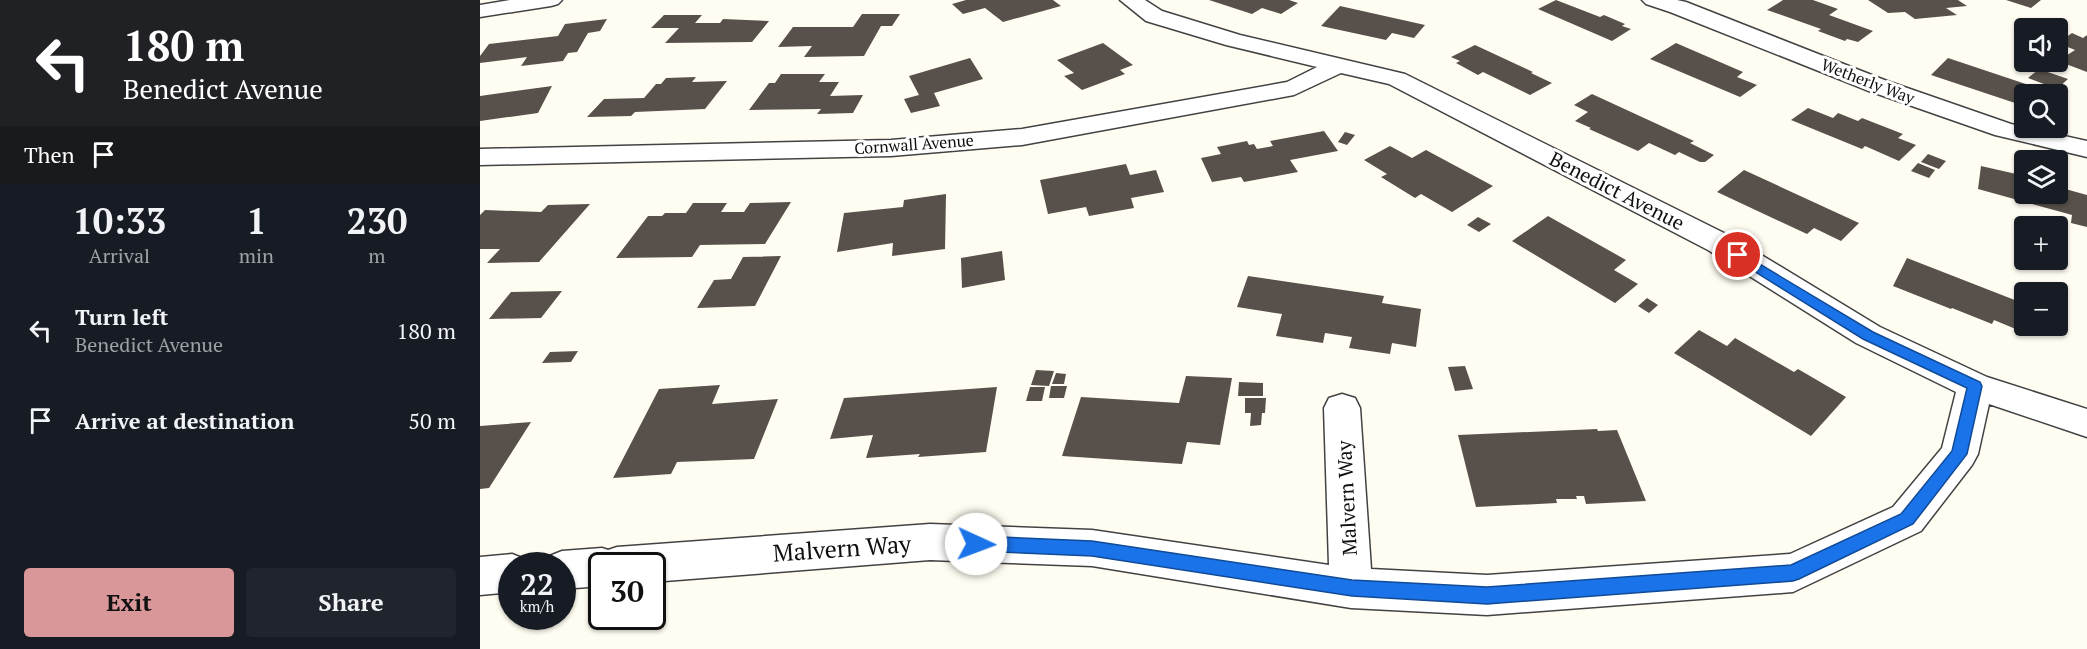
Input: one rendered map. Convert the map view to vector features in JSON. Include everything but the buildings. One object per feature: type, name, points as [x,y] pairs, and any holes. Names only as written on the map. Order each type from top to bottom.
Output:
[{"type":"street","points":[[480,10],[551,0]]},
{"type":"street","name":"Benedict Avenue","points":[[1131,0],[1154,16],[1234,40],[1397,79],[1719,243],[1868,335],[1975,386],[2087,423]]},
{"type":"street","name":"Wetherly Way","points":[[1653,0],[1683,4],[1878,86],[1994,127],[2087,149]]},
{"type":"street","name":"Cornwall Avenue","points":[[480,157],[891,148],[1022,137],[1293,88],[1338,65]]},
{"type":"street","name":"Malvern Way","points":[[666,562],[930,542],[1092,548],[1352,588],[1487,595],[1793,573],[1907,519],[1959,454],[1975,386]]},
{"type":"street","name":"Malvern Way","points":[[1342,408],[1352,588]]},
{"type":"street","points":[[480,576],[498,574]]},
{"type":"route","points":[[976,544],[1092,548],[1352,588],[1487,595],[1793,573],[1907,519],[1959,454],[1975,386],[1868,335],[1738,255]]}]
